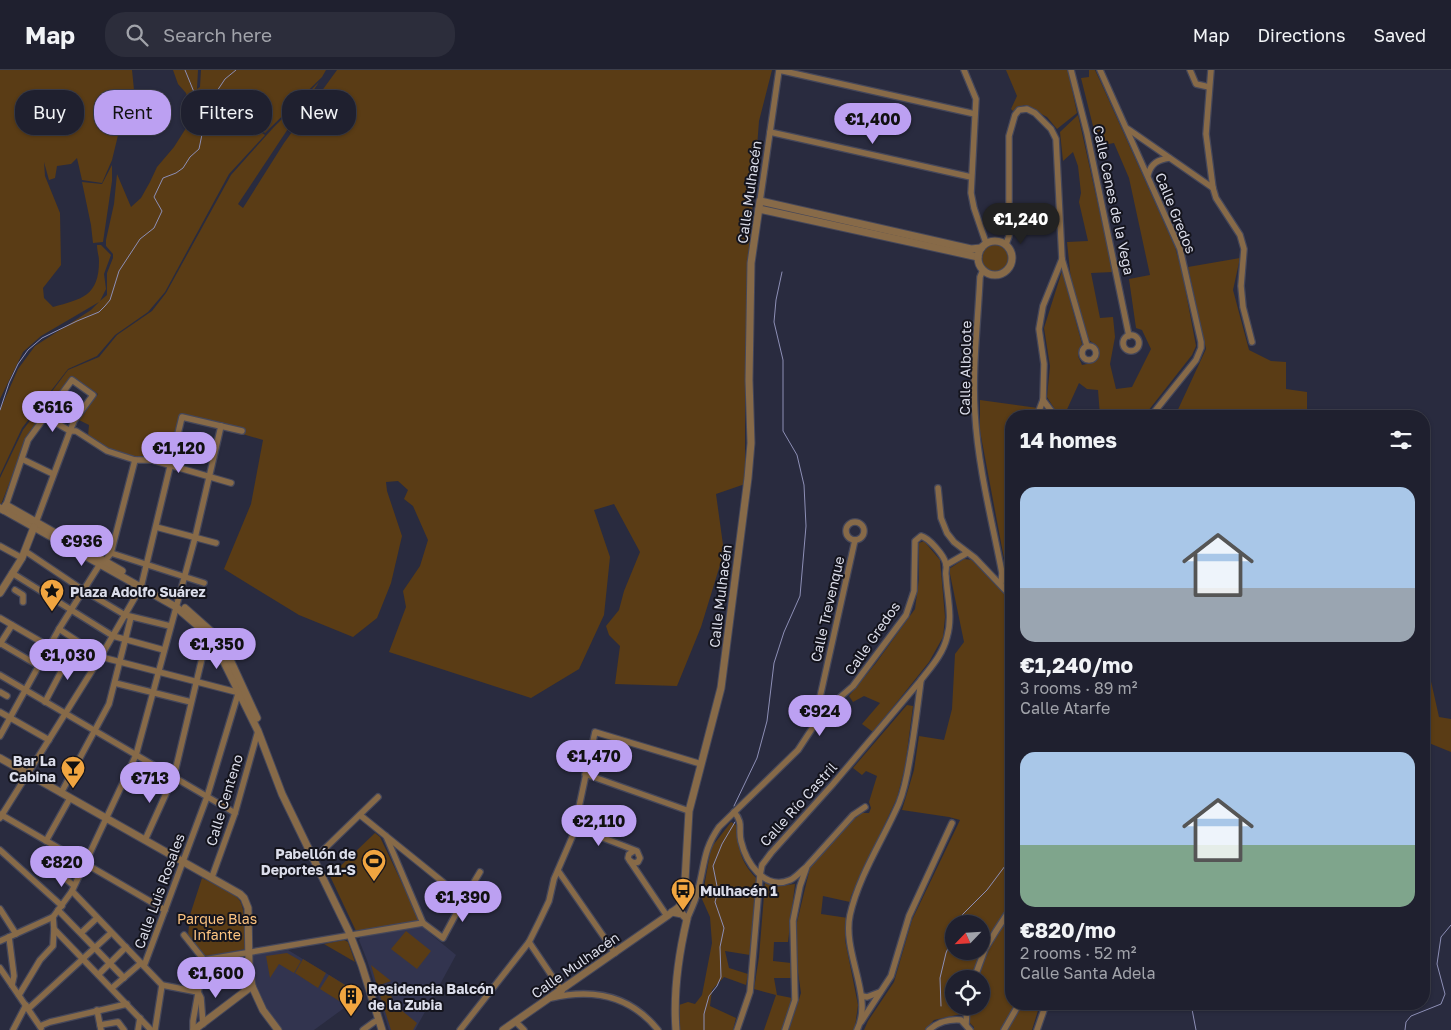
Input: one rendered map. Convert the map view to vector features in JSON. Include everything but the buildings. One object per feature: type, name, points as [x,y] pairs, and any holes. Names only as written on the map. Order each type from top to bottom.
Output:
[{"type":"street","points":[[779,70],[975,114]]},
{"type":"street","name":"Calle Mulhacén","points":[[503,1030],[670,914],[679,907],[684,898],[689,811],[711,730],[722,680],[748,478],[751,443],[749,372],[751,263],[779,70]]},
{"type":"street","points":[[760,205],[913,239],[971,249],[984,246],[996,240],[1006,244],[1012,253],[1012,265],[1009,270],[998,275],[987,273],[982,270],[978,257],[984,246],[971,193],[976,99],[964,70]]},
{"type":"street","name":"Calle Cenes de la Vega","points":[[1070,70],[1087,133],[1129,336]]},
{"type":"street","name":"Calle Gredos","points":[[1100,70],[1180,249],[1201,342],[1201,348],[1196,360],[1155,410]]},
{"type":"street","points":[[1190,70],[1196,84],[1209,87]]},
{"type":"street","points":[[1211,70],[1206,134],[1213,188],[1216,198],[1240,235],[1244,249],[1241,286],[1243,307],[1252,342]]},
{"type":"street","points":[[1006,244],[1009,236],[1009,136],[1015,115],[1019,110],[1027,109],[1035,112],[1051,129],[1056,139],[1062,259],[1087,346]]},
{"type":"street","points":[[1127,127],[1213,188]]},
{"type":"street","points":[[770,132],[971,177]]},
{"type":"street","points":[[1148,175],[1154,164],[1159,160],[1169,158]]},
{"type":"street","points":[[913,239],[978,257]]},
{"type":"street","points":[[1040,410],[1043,400],[1044,364],[1039,329],[1043,306],[1062,259]]},
{"type":"street","name":"Calle Albolote","points":[[982,270],[980,276],[974,386],[975,415],[978,446],[1002,573],[1001,584]]},
{"type":"street","points":[[10,587],[12,573],[23,555],[35,524],[53,474],[74,420],[93,395],[72,380],[28,440],[2,510],[35,524],[193,614],[221,640],[259,723],[264,737],[264,746]]},
{"type":"street","points":[[1043,400],[1050,410]]},
{"type":"street","points":[[46,417],[70,431],[76,430],[107,451],[135,460],[152,460],[170,467],[231,483]]},
{"type":"street","points":[[165,910],[0,816],[28,775],[113,636],[128,616],[141,585],[182,417],[242,431]]},
{"type":"street","points":[[0,941],[53,917],[60,908],[72,888],[136,755],[195,538],[221,426]]},
{"type":"street","points":[[22,460],[53,474]]},
{"type":"street","points":[[0,736],[51,646],[58,629],[82,590],[112,553],[135,460]]},
{"type":"street","points":[[938,488],[944,527],[954,542],[975,558],[1005,589]]},
{"type":"street","points":[[156,527],[216,543]]},
{"type":"street","name":"Calle Gredos","points":[[676,1030],[675,983],[687,919],[698,891],[705,852],[711,839],[719,827],[798,750],[823,712],[853,686],[906,615],[914,591],[915,541],[918,537],[925,537],[943,558],[946,565]]},
{"type":"street","name":"Calle Trevenque","points":[[823,712],[820,698],[856,540]]},
{"type":"street","points":[[0,546],[23,555],[128,616],[170,626]]},
{"type":"street","points":[[112,553],[204,583]]},
{"type":"street","points":[[946,565],[967,553]]},
{"type":"street","name":"Calle Río Castril","points":[[736,1030],[750,992],[762,865],[833,784],[934,663],[947,638],[950,612],[946,565]]},
{"type":"street","points":[[12,573],[113,636],[164,650]]},
{"type":"street","points":[[0,593],[10,587]]},
{"type":"street","points":[[10,587],[23,595],[23,602]]},
{"type":"street","points":[[177,605],[208,633],[217,645],[258,731],[282,794],[351,936],[382,1030]]},
{"type":"street","points":[[61,793],[109,704],[126,639],[128,616]]},
{"type":"street","points":[[0,618],[51,646],[239,693]]},
{"type":"street","points":[[12,624],[0,644],[39,666]]},
{"type":"street","points":[[45,702],[74,651],[82,644],[58,629]]},
{"type":"street","points":[[145,840],[174,776],[208,633]]},
{"type":"street","points":[[0,675],[235,813]]},
{"type":"street","points":[[860,1024],[862,996],[853,962],[848,932],[850,914],[859,887],[899,803],[906,782],[921,680]]},
{"type":"street","points":[[115,683],[191,702]]},
{"type":"street","points":[[0,692],[6,696]]},
{"type":"street","name":"Calle Luis Rosales","points":[[143,964],[207,797],[239,693]]},
{"type":"street","points":[[908,695],[912,694],[919,700]]},
{"type":"street","points":[[0,712],[49,740]]},
{"type":"street","name":"Calle Centeno","points":[[212,877],[235,813],[258,731]]},
{"type":"street","points":[[460,1030],[529,942],[549,901],[554,879],[574,827],[595,732],[701,764]]},
{"type":"street","points":[[0,758],[212,877],[244,898],[248,908],[252,986],[263,1010],[278,1030]]},
{"type":"street","points":[[585,774],[689,811]]},
{"type":"street","points":[[314,859],[378,797]]},
{"type":"street","points":[[46,841],[70,798]]},
{"type":"street","points":[[734,812],[739,817],[741,824],[740,838],[750,864],[760,875],[780,883],[792,879],[807,866],[852,815],[865,807]]},
{"type":"street","points":[[360,815],[464,899]]},
{"type":"street","points":[[857,1030],[891,976],[909,916],[952,823]]},
{"type":"street","points":[[574,827],[639,853],[640,858],[636,863],[630,862]]},
{"type":"street","points":[[386,836],[424,923],[443,938],[480,872]]},
{"type":"street","points":[[0,850],[60,908],[124,978]]},
{"type":"street","points":[[634,851],[628,856],[630,862],[670,914],[682,914],[687,919]]},
{"type":"street","points":[[38,859],[55,870],[97,918],[162,985],[198,992]]},
{"type":"street","points":[[785,1030],[795,1000],[793,921],[800,886],[807,866]]},
{"type":"street","points":[[558,872],[615,953]]},
{"type":"street","points":[[792,879],[797,880],[800,886]]},
{"type":"street","points":[[0,909],[16,934]]},
{"type":"street","points":[[19,995],[40,960],[53,946],[53,917]]},
{"type":"street","points":[[977,970],[985,949],[1005,917]]},
{"type":"street","points":[[81,933],[97,918]]},
{"type":"street","points":[[204,960],[424,923]]},
{"type":"street","points":[[54,929],[153,1030]]},
{"type":"street","points":[[13,1030],[27,1007],[111,932]]},
{"type":"street","points":[[184,935],[204,960],[193,1030]]},
{"type":"street","points":[[9,937],[14,976],[12,985]]},
{"type":"street","points":[[529,942],[562,990]]},
{"type":"street","points":[[99,974],[126,947]]},
{"type":"street","points":[[112,988],[143,964]]},
{"type":"street","points":[[0,968],[41,1028],[50,1022],[127,1004]]},
{"type":"street","points":[[153,1030],[162,985]]},
{"type":"street","points":[[193,1030],[252,986]]},
{"type":"street","points":[[198,992],[201,998],[203,1024]]},
{"type":"street","points":[[862,996],[867,997],[882,992]]},
{"type":"street","points":[[551,998],[568,994],[596,994],[618,999],[643,1014],[658,1030]]},
{"type":"street","points":[[97,1010],[100,1027],[118,1022],[124,1030]]},
{"type":"street","points":[[1004,1030],[1016,1010]]},
{"type":"street","points":[[1037,1030],[1044,1010]]},
{"type":"street","points":[[963,1022],[965,1015]]},
{"type":"street","points":[[138,1030],[140,1018]]},
{"type":"street","points":[[363,1030],[379,1020]]},
{"type":"street","points":[[460,1030],[462,1020]]},
{"type":"street","points":[[929,1030],[946,1020],[963,1022],[970,1030]]},
{"type":"street","points":[[516,1022],[524,1030]]},
{"type":"shaded area","points":[[422,927],[456,955],[415,1030],[389,1030],[359,940],[361,937]]},
{"type":"shaded area","points":[[288,950],[362,995],[314,1030],[282,1030],[258,993],[254,978],[252,955]]},
{"type":"green space","points":[[0,70],[132,70],[134,90],[94,90],[94,135],[118,135],[112,160],[102,183],[82,180],[77,158],[71,164],[57,166],[55,178],[49,180],[44,162],[45,176],[60,213],[61,265],[43,288],[44,298],[53,307],[80,298],[92,289],[98,273],[97,245],[101,245],[111,255],[104,274],[106,289],[100,301],[107,295],[107,273],[113,254],[106,246],[106,240],[114,204],[117,174],[131,207],[141,198],[157,167],[182,135],[265,135],[229,174],[165,292],[148,312],[115,335],[97,356],[68,369],[22,428],[0,475],[0,410],[18,369],[35,346],[91,310],[99,302],[41,336],[23,352],[0,399]]},
{"type":"green space","points":[[173,70],[198,70],[197,89],[200,87],[201,70],[326,70],[322,77],[309,90],[282,90],[282,116],[272,126],[272,90],[183,90],[178,84]]},
{"type":"green space","points":[[337,70],[772,70],[759,121],[750,238],[745,399],[745,484],[716,494],[724,552],[701,627],[677,686],[615,684],[620,646],[609,635],[606,626],[619,610],[624,591],[640,552],[614,504],[594,510],[610,557],[604,615],[579,669],[531,698],[389,652],[406,607],[403,591],[420,566],[428,540],[413,506],[404,499],[408,490],[398,481],[386,482],[387,491],[402,536],[391,583],[377,618],[353,637],[299,615],[224,569],[251,504],[263,440],[181,416],[167,463],[108,450],[88,436],[89,425],[79,420],[98,394],[72,376],[27,438],[0,507],[0,478],[23,430],[68,370],[99,357],[117,335],[152,311],[166,293],[231,175],[267,135],[272,135],[273,128],[282,119],[282,135],[284,135],[238,204],[243,208],[290,135],[356,135],[356,90],[322,90]]},
{"type":"green space","points":[[1006,70],[1068,70],[1077,113],[1057,129],[1047,117],[1024,105],[1014,112],[1011,109],[1017,96]]},
{"type":"green space","points":[[1089,70],[1095,70],[1175,247],[1182,272],[1196,346],[1192,355],[1149,410],[1100,410],[1098,390],[1087,389],[1079,383],[1067,410],[1055,410],[1047,397],[1050,366],[1044,328],[1062,271],[1082,344],[1078,356],[1082,365],[1092,363],[1099,355],[1097,346],[1089,340],[1071,280],[1067,242],[1088,241],[1079,202],[1081,193],[1078,166],[1073,152],[1063,161],[1060,132],[1078,115],[1113,272],[1091,273],[1100,318],[1113,317],[1115,337],[1110,364],[1116,389],[1132,387],[1151,349],[1142,330],[1136,328],[1129,279],[1150,275],[1129,178],[1114,143],[1098,146],[1081,78],[1089,77]]},
{"type":"green space","points":[[112,165],[112,181],[103,242],[93,243],[82,182],[102,184]]},
{"type":"green space","points":[[996,244],[1006,248],[1010,258],[1006,268],[996,272],[986,268],[982,258],[986,248]]},
{"type":"green space","points":[[1240,258],[1233,290],[1249,350],[1271,361],[1286,362],[1286,389],[1307,392],[1307,410],[1178,410],[1206,349],[1188,267]]},
{"type":"green space","points":[[980,400],[1038,408],[1037,410],[1005,410],[1005,564],[980,431]]},
{"type":"green space","points":[[924,541],[940,560],[945,617],[943,637],[929,662],[873,732],[862,724],[880,703],[864,696],[853,702],[849,696],[876,663],[915,609],[919,579],[919,543]]},
{"type":"green space","points":[[964,559],[972,560],[1005,595],[1005,1010],[1038,1010],[1032,1030],[974,1030],[974,1027],[962,1015],[990,1015],[990,970],[945,970],[945,1015],[956,1015],[934,1020],[925,1030],[864,1030],[894,982],[912,920],[960,820],[902,810],[914,770],[919,736],[944,740],[952,709],[955,654],[964,642],[949,569]]},
{"type":"green space","points":[[1430,677],[1439,717],[1451,719],[1451,752],[1430,743]]},
{"type":"green space","points":[[907,705],[913,706],[905,767],[897,798],[851,896],[850,902],[823,896],[821,914],[848,918],[845,940],[858,1005],[854,1030],[789,1030],[801,993],[796,958],[797,922],[810,868],[848,824],[862,813],[869,813],[871,808],[869,802],[877,776],[866,771],[862,775],[853,768]]},
{"type":"green space","points":[[731,822],[738,826],[743,860],[756,878],[750,955],[725,951],[729,968],[748,974],[746,985],[724,977],[712,990],[710,1006],[736,1018],[733,1030],[680,1030],[679,1005],[688,1002],[695,1004],[702,995],[712,943],[710,917],[702,899],[711,848]]},
{"type":"green space","points":[[375,833],[380,837],[419,919],[418,921],[356,931],[330,876]]},
{"type":"green space","name":"Parque Blas Infante","points":[[202,878],[228,890],[240,901],[244,917],[245,949],[206,957],[188,936],[190,915]]},
{"type":"green space","points":[[765,883],[780,886],[795,884],[788,942],[774,942],[773,961],[791,963],[792,978],[774,978],[777,995],[792,998],[782,1030],[764,1030],[776,995],[754,989],[759,957]]},
{"type":"green space","points":[[406,931],[431,951],[417,969],[391,949]]},
{"type":"green space","points":[[344,940],[348,942],[355,962],[324,944]]},
{"type":"green space","points":[[287,953],[301,961],[294,973],[279,964],[270,978],[266,956]]},
{"type":"green space","points":[[303,959],[326,973],[318,988],[295,973]]},
{"type":"green space","points":[[371,965],[391,981],[377,986]]},
{"type":"green space","points":[[329,975],[353,990],[344,1004],[320,989]]},
{"type":"green space","points":[[387,986],[395,1005],[417,1023],[413,1030],[391,1030],[378,989]]},
{"type":"waterway","points":[[185,70],[193,90]]},
{"type":"waterway","points":[[0,410],[9,383],[18,364],[28,350],[42,338],[99,312],[110,300],[119,271],[140,239],[154,228],[162,211],[154,197],[163,178],[183,168],[190,157],[199,149],[207,110],[213,97],[225,79],[236,70]]},
{"type":"waterway","points":[[734,806],[757,758],[767,721],[774,663],[784,632],[800,596],[806,526],[804,485],[797,455],[783,431],[783,360],[774,322],[776,300],[782,272]]},
{"type":"waterway","points":[[704,1030],[704,1014],[709,996],[721,977],[720,947],[724,928],[715,902],[718,891],[713,866],[722,844],[735,822]]},
{"type":"waterway","points":[[962,915],[987,890],[1005,866]]},
{"type":"waterway","points":[[1430,1008],[1441,1004],[1445,994],[1437,964],[1441,937],[1451,925]]},
{"type":"waterway","points":[[941,1006],[940,978],[945,957]]},
{"type":"waterway","points":[[1192,1010],[1196,1030]]},
{"type":"waterway","points":[[1405,1030],[1406,1022],[1411,1016],[1426,1010]]},
{"type":"place","name":"Plaza Adolfo Suárez","points":[[52,612]]},
{"type":"place","name":"Bar La Cabina","points":[[73,789]]},
{"type":"place","name":"Pabellón de Deportes 11-S","points":[[374,882]]},
{"type":"place","name":"Mulhacén 1","points":[[683,911]]},
{"type":"place","name":"Residencia Balcón de la Zubia","points":[[351,1017]]}]
